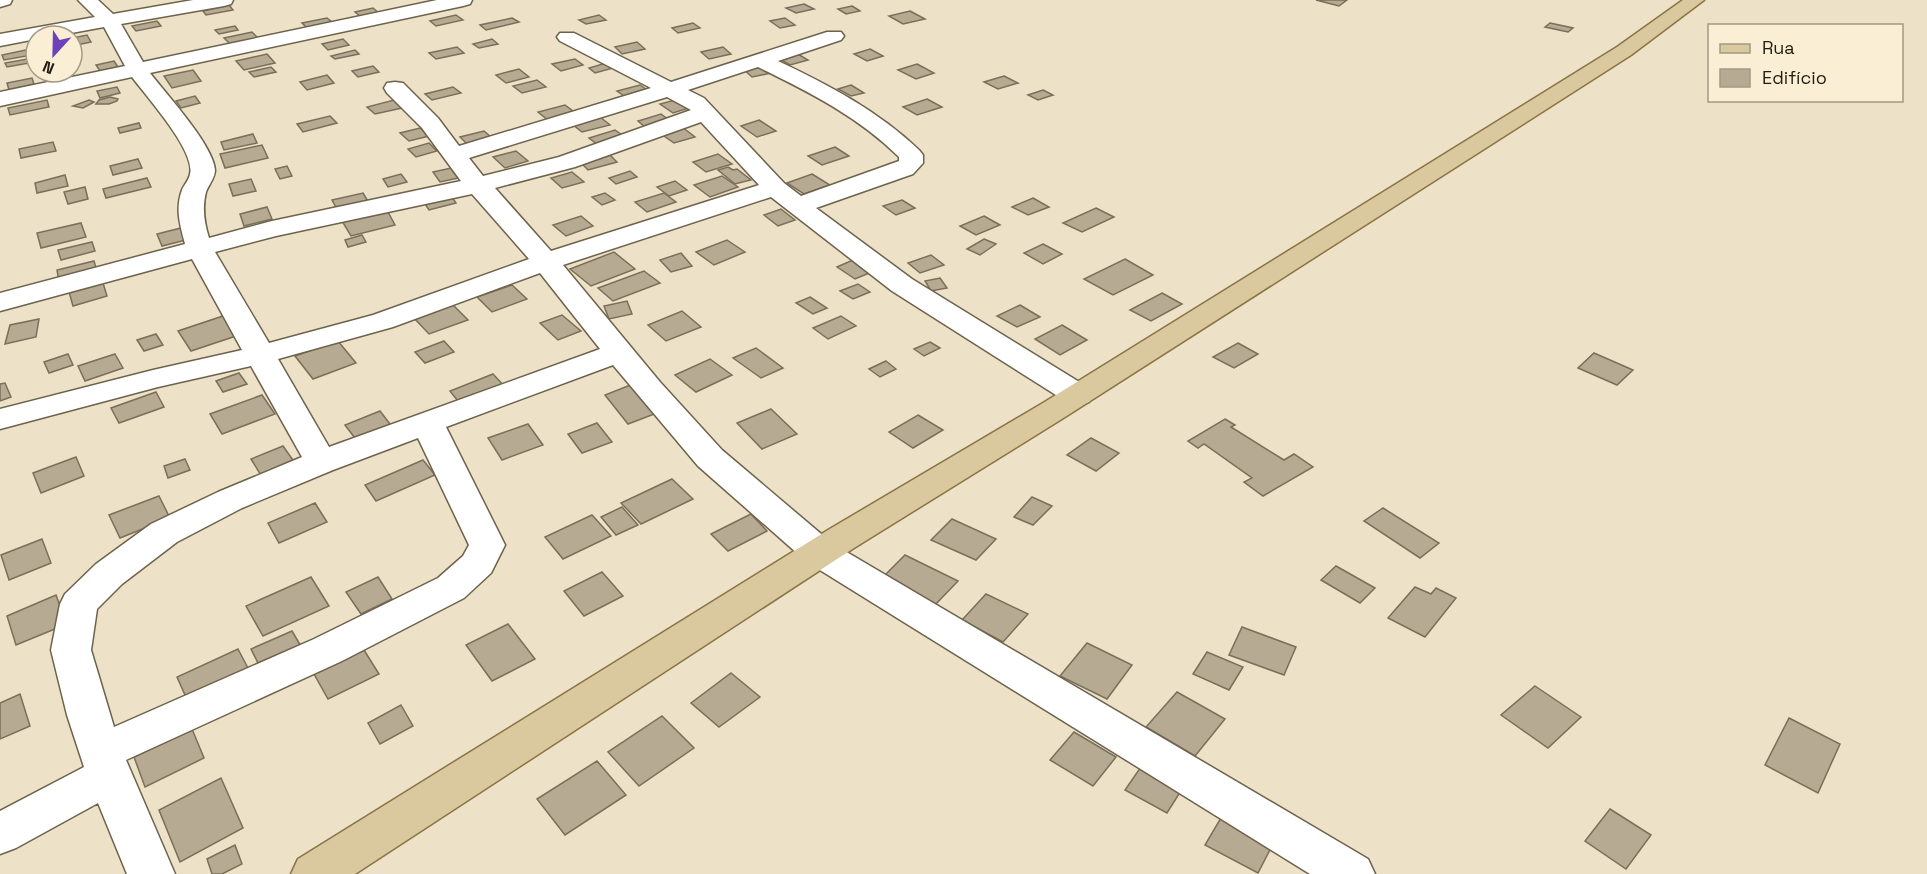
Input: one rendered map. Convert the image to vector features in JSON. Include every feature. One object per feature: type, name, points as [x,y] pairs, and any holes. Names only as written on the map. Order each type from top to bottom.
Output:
[{"type":"main road","points":[[315,874],[820,553],[1078,395],[1624,51],[1695,0]]},
{"type":"street","points":[[87,0],[110,21],[137,70],[191,141],[201,159],[203,173],[194,192],[190,217],[199,247],[321,462]]},
{"type":"street","points":[[0,40],[224,0]]},
{"type":"street","points":[[0,99],[463,0]]},
{"type":"street","points":[[340,7],[357,21]]},
{"type":"street","points":[[454,155],[762,61],[834,36]]},
{"type":"street","points":[[567,37],[696,103],[775,188],[797,206],[902,285],[1078,395]]},
{"type":"street","points":[[762,61],[827,92],[898,142],[911,155],[911,163],[904,169],[797,206]]},
{"type":"street","points":[[395,88],[430,123],[478,185],[513,222],[619,352],[710,458],[820,553],[1351,874]]},
{"type":"street","points":[[0,302],[199,247],[478,185],[567,162],[705,113]]},
{"type":"street","points":[[0,419],[153,379],[260,355],[382,321],[545,262],[775,188]]},
{"type":"street","points":[[151,874],[105,764],[88,715],[70,650],[79,604],[109,573],[164,533],[230,500],[321,462],[619,352]]},
{"type":"street","points":[[0,834],[105,764],[451,588],[478,564],[488,546],[427,423]]},
{"type":"building","points":[[1316,0],[1347,0],[1339,6]]},
{"type":"building","points":[[804,4],[814,9],[796,13],[786,8]]},
{"type":"building","points":[[229,5],[233,10],[206,15],[203,11]]},
{"type":"building","points":[[852,6],[860,11],[846,14],[838,9]]},
{"type":"building","points":[[373,8],[379,13],[361,17],[355,12]]},
{"type":"building","points":[[910,11],[925,19],[903,24],[889,16]]},
{"type":"building","points":[[456,15],[463,20],[436,26],[430,21]]},
{"type":"building","points":[[599,15],[606,20],[586,24],[579,20]]},
{"type":"building","points":[[327,18],[332,22],[307,28],[302,23]]},
{"type":"building","points":[[512,18],[519,22],[486,30],[480,25]]},
{"type":"building","points":[[785,18],[795,25],[780,28],[770,21]]},
{"type":"building","points":[[157,21],[161,26],[136,31],[132,26]]},
{"type":"building","points":[[693,23],[700,28],[678,33],[672,28]]},
{"type":"building","points":[[1550,23],[1573,28],[1568,32],[1545,27]]},
{"type":"building","points":[[235,26],[238,30],[219,34],[215,30]]},
{"type":"building","points":[[252,32],[258,38],[230,44],[224,38]]},
{"type":"building","points":[[87,35],[91,42],[84,43],[84,36]]},
{"type":"building","points":[[343,39],[349,45],[328,50],[322,44]]},
{"type":"building","points":[[492,39],[498,44],[479,48],[473,44]]},
{"type":"building","points":[[637,42],[645,49],[622,54],[615,47]]},
{"type":"building","points":[[457,47],[464,53],[436,59],[429,53]]},
{"type":"building","points":[[723,47],[731,54],[709,59],[701,52]]},
{"type":"building","points":[[870,49],[883,56],[867,61],[854,54]]},
{"type":"building","points":[[24,50],[24,56],[4,60],[2,55]]},
{"type":"building","points":[[355,50],[359,54],[335,59],[331,56]]},
{"type":"building","points":[[796,53],[808,60],[790,65],[778,58]]},
{"type":"building","points":[[267,54],[275,63],[244,70],[236,61]]},
{"type":"building","points":[[575,59],[583,65],[561,71],[552,64]]},
{"type":"building","points":[[24,60],[24,64],[7,67],[5,63]]},
{"type":"building","points":[[114,61],[118,67],[100,71],[96,65]]},
{"type":"building","points":[[606,63],[613,68],[595,73],[589,68]]},
{"type":"building","points":[[767,63],[776,72],[752,77],[742,68]]},
{"type":"building","points":[[917,64],[934,73],[916,79],[898,70]]},
{"type":"building","points":[[373,66],[379,72],[358,77],[352,71]]},
{"type":"building","points":[[271,67],[276,72],[254,77],[249,72]]},
{"type":"building","points":[[519,69],[529,77],[506,83],[496,75]]},
{"type":"building","points":[[193,70],[201,81],[172,88],[164,76]]},
{"type":"building","points":[[327,75],[334,83],[307,90],[300,82]]},
{"type":"building","points":[[1004,76],[1018,83],[998,89],[984,82]]},
{"type":"building","points":[[24,80],[24,84],[34,84],[9,90],[7,83]]},
{"type":"building","points":[[537,80],[546,87],[522,93],[513,86]]},
{"type":"building","points":[[640,85],[650,92],[627,98],[617,91]]},
{"type":"building","points":[[851,85],[864,93],[851,96],[838,89]]},
{"type":"building","points":[[117,87],[120,93],[100,98],[97,91]]},
{"type":"building","points":[[453,87],[461,93],[432,100],[425,94]]},
{"type":"building","points":[[1043,90],[1053,95],[1038,100],[1028,95]]},
{"type":"building","points":[[195,96],[200,103],[181,108],[176,101]]},
{"type":"building","points":[[110,97],[118,99],[109,104],[96,104],[99,100]]},
{"type":"building","points":[[679,99],[692,107],[673,113],[660,104]]},
{"type":"building","points":[[927,99],[942,107],[917,115],[903,107]]},
{"type":"building","points":[[47,100],[49,107],[10,115],[8,108]]},
{"type":"building","points":[[89,100],[94,102],[83,108],[73,106]]},
{"type":"building","points":[[394,100],[402,108],[375,114],[367,107]]},
{"type":"building","points":[[565,105],[577,114],[549,121],[538,112]]},
{"type":"building","points":[[661,114],[669,120],[645,127],[638,121]]},
{"type":"building","points":[[330,116],[337,123],[303,132],[297,124]]},
{"type":"building","points":[[600,117],[610,125],[582,132],[572,124]]},
{"type":"building","points":[[759,120],[776,131],[757,137],[741,126]]},
{"type":"building","points":[[139,123],[141,128],[120,133],[118,128]]},
{"type":"building","points":[[682,127],[695,137],[674,143],[661,134]]},
{"type":"building","points":[[420,128],[429,136],[409,141],[400,133]]},
{"type":"building","points":[[615,130],[625,137],[598,145],[589,138]]},
{"type":"building","points":[[484,131],[492,138],[468,145],[460,137]]},
{"type":"building","points":[[253,134],[257,143],[224,150],[221,142]]},
{"type":"building","points":[[53,142],[56,151],[21,158],[19,149]]},
{"type":"building","points":[[429,143],[437,151],[416,157],[408,149]]},
{"type":"building","points":[[262,145],[268,158],[225,168],[220,154]]},
{"type":"building","points":[[835,147],[849,156],[822,165],[808,156]]},
{"type":"building","points":[[516,151],[528,161],[505,168],[493,157]]},
{"type":"building","points":[[718,154],[732,164],[706,172],[693,162]]},
{"type":"building","points":[[610,155],[617,162],[588,170],[581,163]]},
{"type":"building","points":[[138,159],[142,168],[113,175],[110,166]]},
{"type":"building","points":[[287,166],[292,176],[280,179],[275,169]]},
{"type":"building","points":[[728,167],[733,170],[737,169],[751,180],[735,184],[718,170]]},
{"type":"building","points":[[451,168],[458,178],[440,182],[433,172]]},
{"type":"building","points":[[630,171],[637,177],[616,184],[609,178]]},
{"type":"building","points":[[572,172],[584,182],[562,188],[551,178]]},
{"type":"building","points":[[401,174],[407,182],[388,187],[383,179]]},
{"type":"building","points":[[812,174],[830,185],[804,194],[787,183]]},
{"type":"building","points":[[65,175],[68,186],[37,193],[35,183]]},
{"type":"building","points":[[722,176],[738,187],[710,197],[694,185]]},
{"type":"building","points":[[147,178],[151,187],[106,198],[103,189]]},
{"type":"building","points":[[251,179],[256,191],[233,196],[229,184]]},
{"type":"building","points":[[675,181],[687,190],[669,196],[657,187]]},
{"type":"building","points":[[85,187],[88,199],[68,204],[64,192]]},
{"type":"building","points":[[363,193],[369,203],[338,211],[332,200]]},
{"type":"building","points":[[605,193],[615,200],[602,205],[592,197]]},
{"type":"building","points":[[664,193],[676,202],[647,212],[635,202]]},
{"type":"building","points":[[450,194],[456,203],[429,210],[423,201]]},
{"type":"building","points":[[1033,198],[1049,207],[1028,215],[1012,207]]},
{"type":"building","points":[[902,200],[915,208],[896,215],[883,206]]},
{"type":"building","points":[[267,207],[272,219],[244,226],[240,214]]},
{"type":"building","points":[[1096,208],[1114,217],[1082,232],[1063,223]]},
{"type":"building","points":[[781,209],[795,220],[778,226],[764,215]]},
{"type":"building","points":[[387,210],[395,225],[351,236],[342,221]]},
{"type":"building","points":[[581,216],[593,226],[566,236],[553,225]]},
{"type":"building","points":[[984,216],[1000,225],[976,235],[960,226]]},
{"type":"building","points":[[81,223],[86,237],[41,248],[37,233]]},
{"type":"building","points":[[181,228],[186,240],[162,246],[157,234]]},
{"type":"building","points":[[362,235],[366,242],[348,247],[345,240]]},
{"type":"building","points":[[984,239],[996,244],[980,255],[967,249]]},
{"type":"building","points":[[727,240],[745,252],[714,265],[696,252]]},
{"type":"building","points":[[92,242],[95,251],[61,260],[58,250]]},
{"type":"building","points":[[1043,244],[1062,254],[1043,264],[1024,253]]},
{"type":"building","points":[[614,252],[635,269],[591,286],[570,269]]},
{"type":"building","points":[[681,253],[692,266],[671,272],[660,260]]},
{"type":"building","points":[[931,255],[944,265],[920,273],[908,263]]},
{"type":"building","points":[[855,259],[874,271],[855,279],[837,267]]},
{"type":"building","points":[[1125,259],[1153,275],[1113,295],[1084,279]]},
{"type":"building","points":[[94,261],[97,271],[59,282],[57,270]]},
{"type":"building","points":[[644,271],[660,283],[613,301],[598,288]]},
{"type":"building","points":[[940,278],[947,288],[931,291],[925,281]]},
{"type":"building","points":[[103,283],[107,296],[73,306],[69,292]]},
{"type":"building","points":[[858,284],[870,292],[853,299],[840,291]]},
{"type":"building","points":[[512,285],[527,299],[492,312],[477,297]]},
{"type":"building","points":[[1162,293],[1182,304],[1151,321],[1130,310]]},
{"type":"building","points":[[810,297],[827,308],[813,314],[796,303]]},
{"type":"building","points":[[627,301],[632,314],[609,319],[604,306]]},
{"type":"building","points":[[452,304],[468,320],[429,334],[413,317]]},
{"type":"building","points":[[1020,305],[1040,317],[1017,327],[997,316]]},
{"type":"building","points":[[682,311],[701,327],[666,341],[648,325]]},
{"type":"building","points":[[562,315],[581,331],[558,340],[540,323]]},
{"type":"building","points":[[223,316],[236,336],[191,351],[178,331]]},
{"type":"building","points":[[841,316],[856,326],[828,339],[813,328]]},
{"type":"building","points":[[39,319],[36,337],[5,344],[10,325]]},
{"type":"building","points":[[1062,325],[1087,340],[1060,355],[1035,339]]},
{"type":"building","points":[[156,334],[163,345],[144,351],[137,340]]},
{"type":"building","points":[[338,341],[356,363],[313,379],[295,356]]},
{"type":"building","points":[[444,341],[454,352],[425,363],[415,352]]},
{"type":"building","points":[[930,342],[940,348],[924,356],[914,349]]},
{"type":"building","points":[[1238,343],[1258,354],[1234,368],[1213,357]]},
{"type":"building","points":[[756,348],[783,368],[761,378],[733,358]]},
{"type":"building","points":[[1594,353],[1633,370],[1617,385],[1578,368]]},
{"type":"building","points":[[68,354],[73,365],[49,373],[44,362]]},
{"type":"building","points":[[115,354],[123,368],[85,381],[78,366]]},
{"type":"building","points":[[710,359],[732,375],[696,392],[675,375]]},
{"type":"building","points":[[886,361],[896,369],[880,377],[869,369]]},
{"type":"building","points":[[239,373],[247,384],[223,392],[216,381]]},
{"type":"building","points":[[493,374],[506,388],[462,406],[450,391]]},
{"type":"building","points":[[5,383],[11,397],[0,401],[0,384]]},
{"type":"building","points":[[633,384],[657,413],[628,424],[605,395]]},
{"type":"building","points":[[156,392],[164,407],[119,423],[111,408]]},
{"type":"building","points":[[262,395],[275,414],[222,434],[210,414]]},
{"type":"building","points":[[771,409],[797,434],[762,449],[737,423]]},
{"type":"building","points":[[380,411],[393,428],[358,442],[345,425]]},
{"type":"building","points":[[918,415],[943,430],[913,448],[889,432]]},
{"type":"building","points":[[1225,419],[1235,425],[1231,427],[1284,460],[1294,454],[1313,467],[1263,496],[1244,482],[1252,478],[1204,444],[1198,448],[1188,441]]},
{"type":"building","points":[[597,423],[612,442],[582,453],[568,434]]},
{"type":"building","points":[[528,424],[543,445],[502,460],[488,438]]},
{"type":"building","points":[[1091,438],[1119,453],[1096,471],[1067,455]]},
{"type":"building","points":[[283,446],[295,463],[262,477],[251,459]]},
{"type":"building","points":[[76,457],[84,476],[41,493],[33,473]]},
{"type":"building","points":[[185,459],[190,470],[168,478],[164,466]]},
{"type":"building","points":[[423,460],[435,475],[376,501],[365,485]]},
{"type":"building","points":[[672,479],[693,499],[641,524],[621,503]]},
{"type":"building","points":[[159,496],[170,518],[120,538],[109,515]]},
{"type":"building","points":[[1032,497],[1052,506],[1033,525],[1014,517]]},
{"type":"building","points":[[315,503],[327,522],[279,543],[268,523]]},
{"type":"building","points":[[622,507],[638,525],[616,535],[601,517]]},
{"type":"building","points":[[1383,508],[1439,543],[1420,558],[1364,521]]},
{"type":"building","points":[[751,514],[767,531],[728,551],[711,534]]},
{"type":"building","points":[[592,515],[611,536],[563,559],[545,537]]},
{"type":"building","points":[[952,519],[996,539],[976,560],[931,540]]},
{"type":"building","points":[[42,539],[51,563],[9,580],[1,555]]},
{"type":"building","points":[[905,555],[958,581],[933,607],[880,580]]},
{"type":"building","points":[[1336,566],[1375,588],[1360,603],[1321,580]]},
{"type":"building","points":[[602,572],[623,596],[584,616],[564,591]]},
{"type":"building","points":[[311,577],[329,606],[263,636],[246,606]]},
{"type":"building","points":[[378,577],[392,599],[361,614],[346,592]]},
{"type":"building","points":[[1415,587],[1431,594],[1436,588],[1456,598],[1425,637],[1388,618]]},
{"type":"building","points":[[986,594],[1028,614],[1003,642],[962,620]]},
{"type":"building","points":[[56,595],[67,624],[16,645],[7,616]]},
{"type":"building","points":[[508,624],[535,659],[492,681],[466,645]]},
{"type":"building","points":[[1242,627],[1296,647],[1284,675],[1229,655]]},
{"type":"building","points":[[292,631],[302,648],[260,667],[251,649]]},
{"type":"building","points":[[1087,643],[1132,665],[1107,699],[1060,676]]},
{"type":"building","points":[[238,649],[251,674],[189,704],[177,677]]},
{"type":"building","points":[[364,650],[379,674],[328,699],[314,674]]},
{"type":"building","points":[[1207,652],[1243,667],[1229,690],[1193,674]]},
{"type":"building","points":[[731,673],[760,697],[719,727],[691,703]]},
{"type":"building","points":[[1535,686],[1581,717],[1548,748],[1501,715]]},
{"type":"building","points":[[1177,692],[1225,719],[1195,756],[1146,727]]},
{"type":"building","points":[[20,694],[30,726],[0,739],[0,703]]},
{"type":"building","points":[[401,705],[413,726],[380,744],[368,723]]},
{"type":"building","points":[[662,716],[694,748],[639,786],[608,752]]},
{"type":"building","points":[[1789,718],[1840,744],[1818,793],[1765,765]]},
{"type":"building","points":[[192,729],[204,758],[145,787],[134,757]]},
{"type":"building","points":[[1074,732],[1116,757],[1093,786],[1050,760]]},
{"type":"building","points":[[597,761],[626,795],[565,835],[537,799]]},
{"type":"building","points":[[1143,764],[1184,786],[1167,813],[1125,790]]},
{"type":"building","points":[[221,778],[243,828],[180,862],[159,810]]},
{"type":"building","points":[[1610,809],[1651,835],[1626,869],[1585,841]]},
{"type":"building","points":[[1225,811],[1276,838],[1258,873],[1205,845]]},
{"type":"building","points":[[235,845],[242,864],[222,874],[212,874],[207,859]]}]
